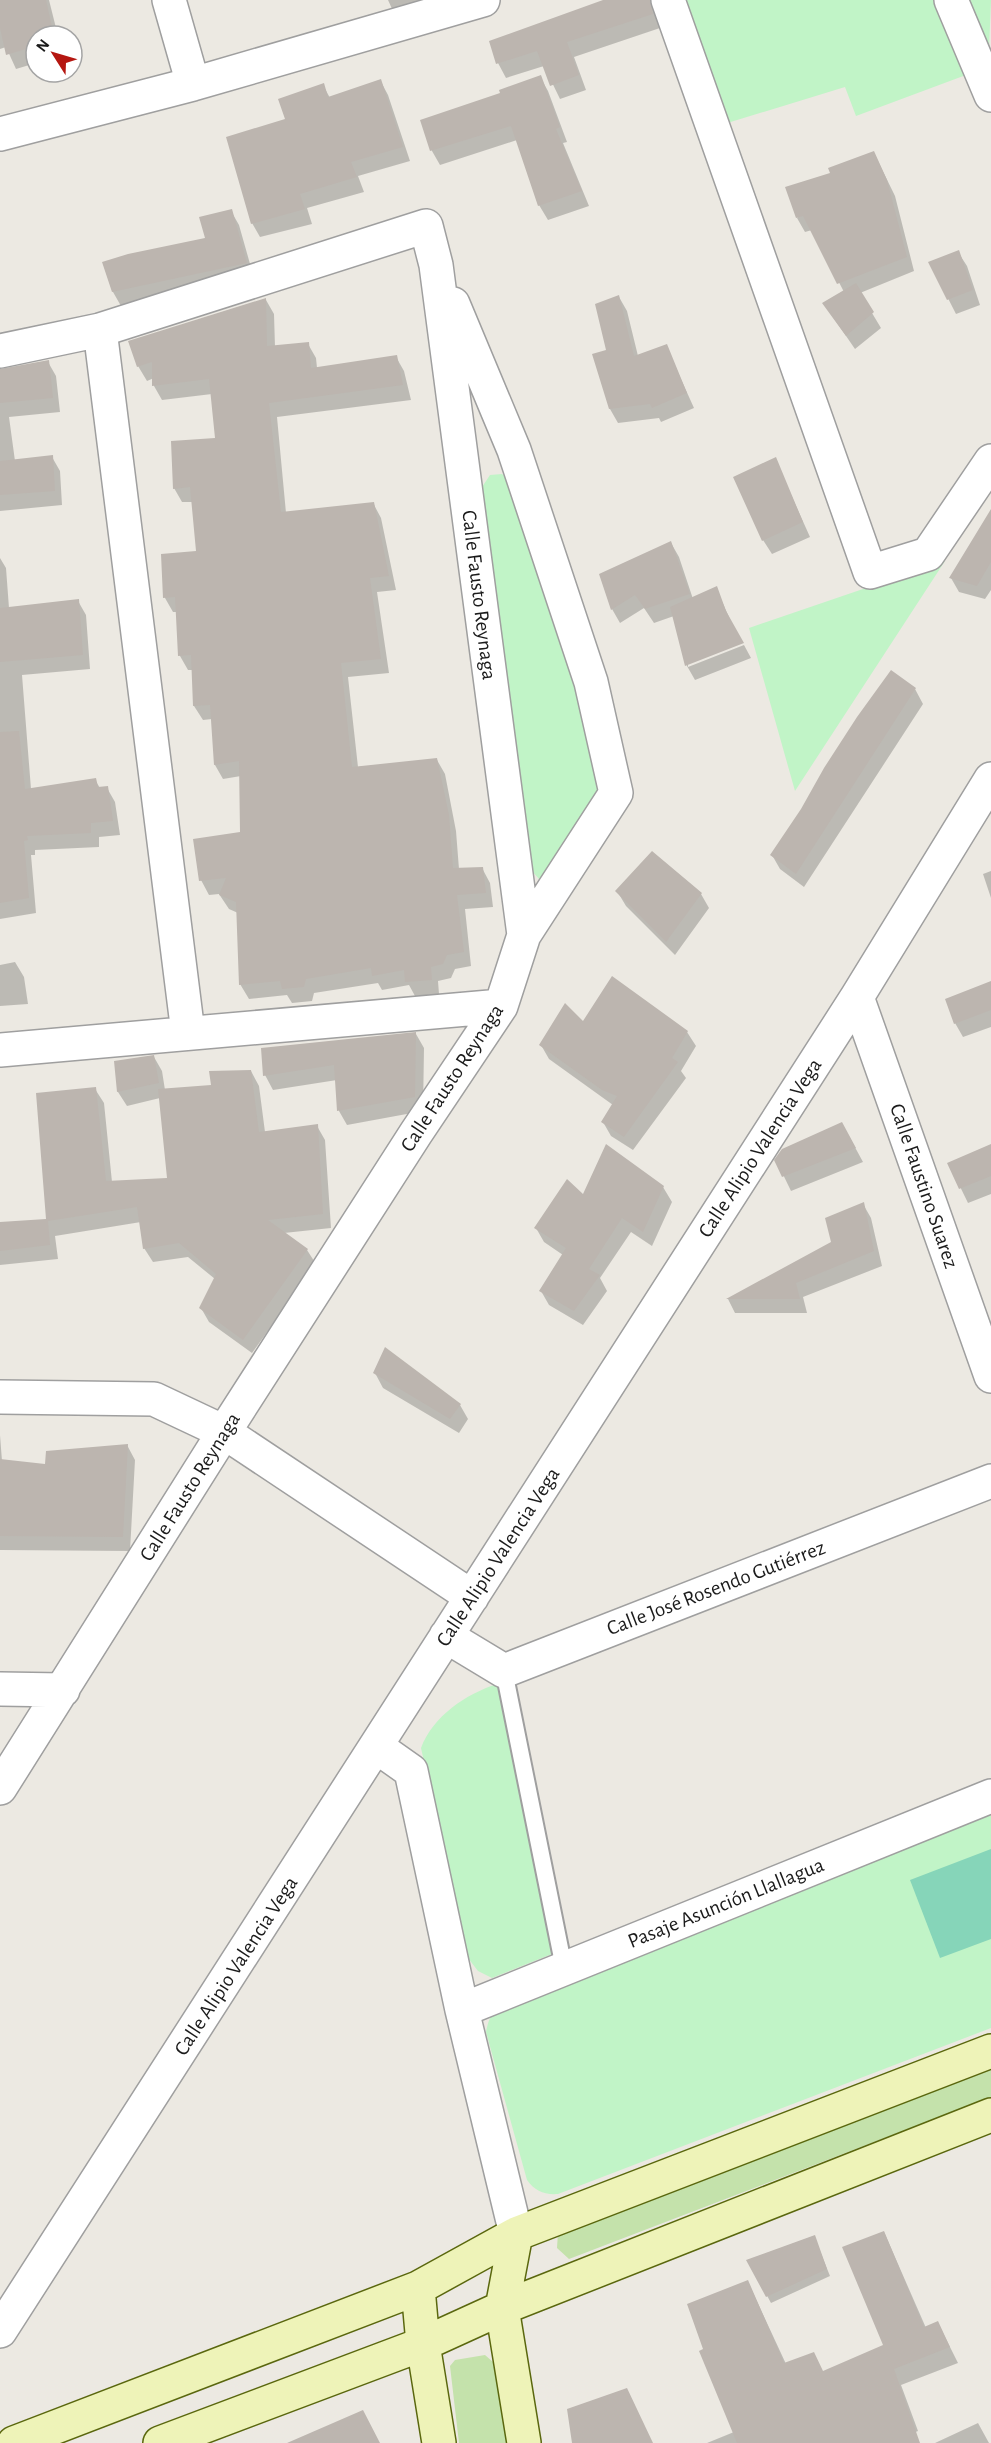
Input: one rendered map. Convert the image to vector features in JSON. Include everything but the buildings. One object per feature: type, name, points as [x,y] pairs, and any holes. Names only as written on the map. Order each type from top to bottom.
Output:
[{"type":"main road","points":[[14,2443],[418,2288],[516,2234],[991,2051]]},
{"type":"main road","points":[[160,2443],[423,2344],[502,2308],[991,2115]]},
{"type":"main road","points":[[516,2234],[502,2308],[524,2443]]},
{"type":"main road","points":[[418,2288],[423,2344],[439,2443]]},
{"type":"street","points":[[169,0],[193,84]]},
{"type":"street","points":[[0,135],[193,84],[483,0]]},
{"type":"street","points":[[668,0],[870,572],[928,554],[991,461]]},
{"type":"street","points":[[951,0],[991,95]]},
{"type":"street","name":"Calle Fausto Reynaga","points":[[0,1788],[224,1432],[416,1133],[501,1006],[524,935],[436,265],[426,226],[100,330]]},
{"type":"street","points":[[436,265],[514,450],[591,682],[616,793],[524,935]]},
{"type":"street","points":[[0,351],[100,330],[188,1033]]},
{"type":"street","name":"Calle Alipio Valencia Vega","points":[[0,2331],[857,996],[991,779]]},
{"type":"street","name":"Calle Faustino Suarez","points":[[857,996],[991,1376]]},
{"type":"street","points":[[0,1050],[501,1006]]},
{"type":"street","points":[[0,1397],[154,1399],[224,1432],[472,1597]]},
{"type":"street","name":"Calle José Rosendo Gutiérrez","points":[[504,1671],[991,1481]]},
{"type":"street","points":[[446,1636],[504,1671]]},
{"type":"street","points":[[0,1689],[63,1690]]},
{"type":"street","points":[[377,1747],[411,1771],[462,2010],[516,2234]]},
{"type":"street","name":"Pasaje Asunción Llallagua","points":[[462,2010],[991,1796]]},
{"type":"lane","points":[[504,1671],[564,1968]]},
{"type":"green space","points":[[678,0],[935,0],[966,75],[856,116],[845,87],[724,124]]},
{"type":"green space","points":[[966,0],[991,0],[989,50]]},
{"type":"green space","points":[[502,474],[515,485],[594,736],[598,794],[550,880],[539,879],[532,871],[481,506],[482,487],[490,475]]},
{"type":"green space","points":[[945,561],[795,791],[749,628]]},
{"type":"green space","points":[[497,1684],[552,1954],[492,1978],[478,1971],[468,1958],[421,1748],[426,1736],[442,1716],[462,1700]]},
{"type":"green space","points":[[991,1815],[991,2028],[558,2194],[540,2192],[527,2180],[486,2032],[491,2016],[499,2008]]},
{"type":"green space","points":[[991,1849],[991,1939],[940,1958],[910,1880]]},
{"type":"green space","points":[[991,2067],[991,2097],[569,2259],[557,2248],[558,2233]]},
{"type":"green space","points":[[485,2355],[493,2362],[507,2443],[459,2443],[450,2366],[455,2360]]}]
